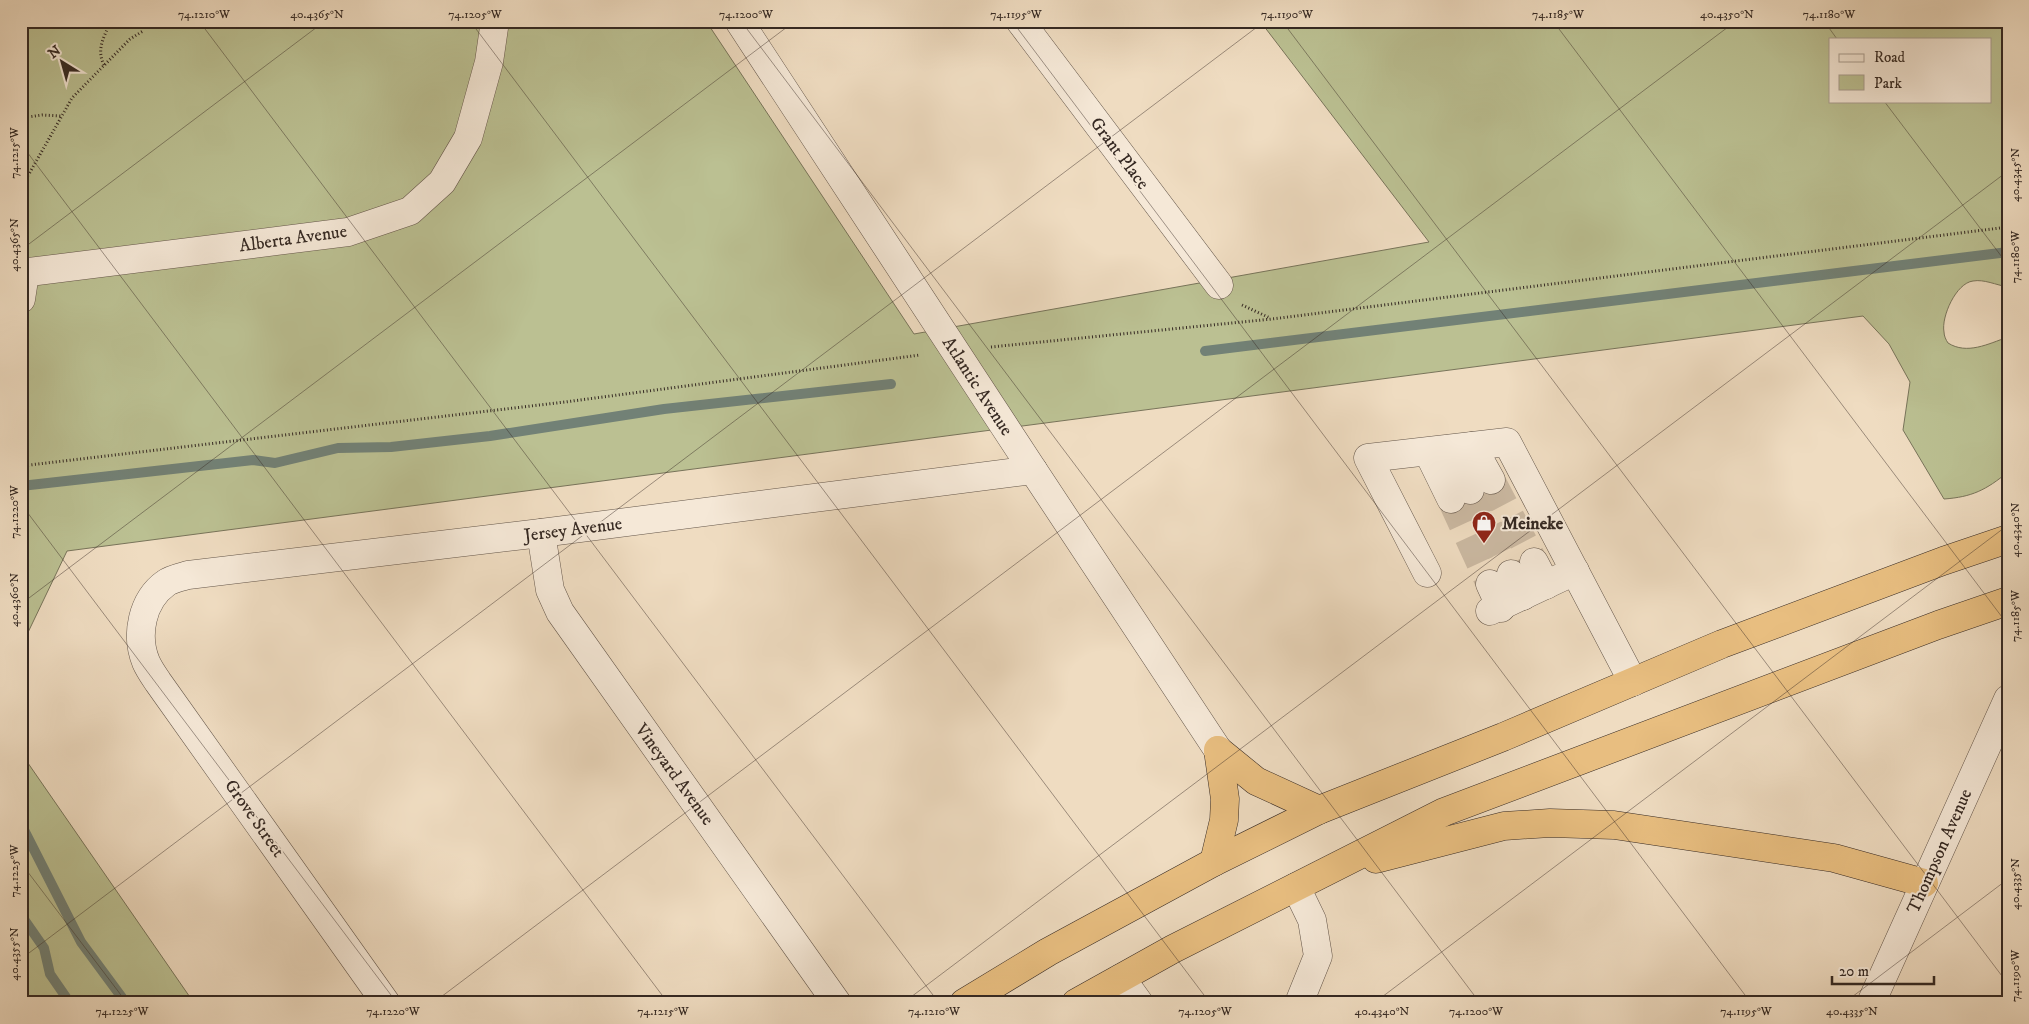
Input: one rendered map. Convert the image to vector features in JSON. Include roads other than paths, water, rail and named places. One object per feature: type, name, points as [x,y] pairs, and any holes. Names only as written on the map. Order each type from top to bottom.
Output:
[{"type":"highway","points":[[964,1003],[1048,952],[1214,862],[1319,810],[1503,737],[1731,640],[1943,561],[2008,539]]},
{"type":"highway","points":[[1076,1003],[1173,949],[1444,812],[1929,628],[2008,601]]},
{"type":"highway","points":[[1218,750],[1256,781],[1319,810]]},
{"type":"highway","points":[[1214,862],[1225,800],[1218,750]]},
{"type":"highway","points":[[1326,871],[1504,826],[1559,823],[1614,825],[1834,858],[1924,883]]},
{"type":"street","name":"Alberta Avenue","points":[[23,273],[348,232],[410,211],[442,182],[468,138],[489,62],[494,21]]},
{"type":"street","name":"Atlantic Avenue","points":[[740,21],[1218,750]]},
{"type":"street","name":"Grant Place","points":[[1020,21],[1219,285]]},
{"type":"street","points":[[21,299],[23,273]]},
{"type":"street","points":[[1427,573],[1368,458],[1507,442],[1633,682]]},
{"type":"street","points":[[1450,449],[1471,490],[1450,449]]},
{"type":"street","name":"Jersey Avenue","points":[[142,627],[144,611],[151,597],[166,582],[188,575],[541,534],[1033,470]]},
{"type":"street","name":"Vineyard Avenue","points":[[541,534],[550,590],[560,612],[837,1003]]},
{"type":"street","points":[[1513,589],[1575,571]]},
{"type":"street","name":"Grove Street","points":[[142,627],[142,646],[146,662],[158,682],[386,1003]]},
{"type":"street","name":"Thompson Avenue","points":[[1870,1003],[2008,699]]},
{"type":"street","points":[[1296,886],[1312,920],[1318,956],[1299,1003]]},
{"type":"street","points":[[1121,978],[1139,1003]]},
{"type":"waterway","points":[[1205,351],[2008,252]]},
{"type":"waterway","points":[[21,486],[253,460],[275,463],[338,448],[391,447],[490,436],[664,409],[891,384]]},
{"type":"waterway","points":[[21,824],[81,942],[126,1003]]},
{"type":"waterway","points":[[21,915],[44,948],[50,974],[70,1003]]},
{"type":"tunnel","points":[[1491,480],[1534,562]]},
{"type":"tunnel","points":[[1470,490],[1511,574]]},
{"type":"tunnel","points":[[1451,499],[1490,584]]},
{"type":"place","name":"Meineke","points":[[1484,544]]}]
